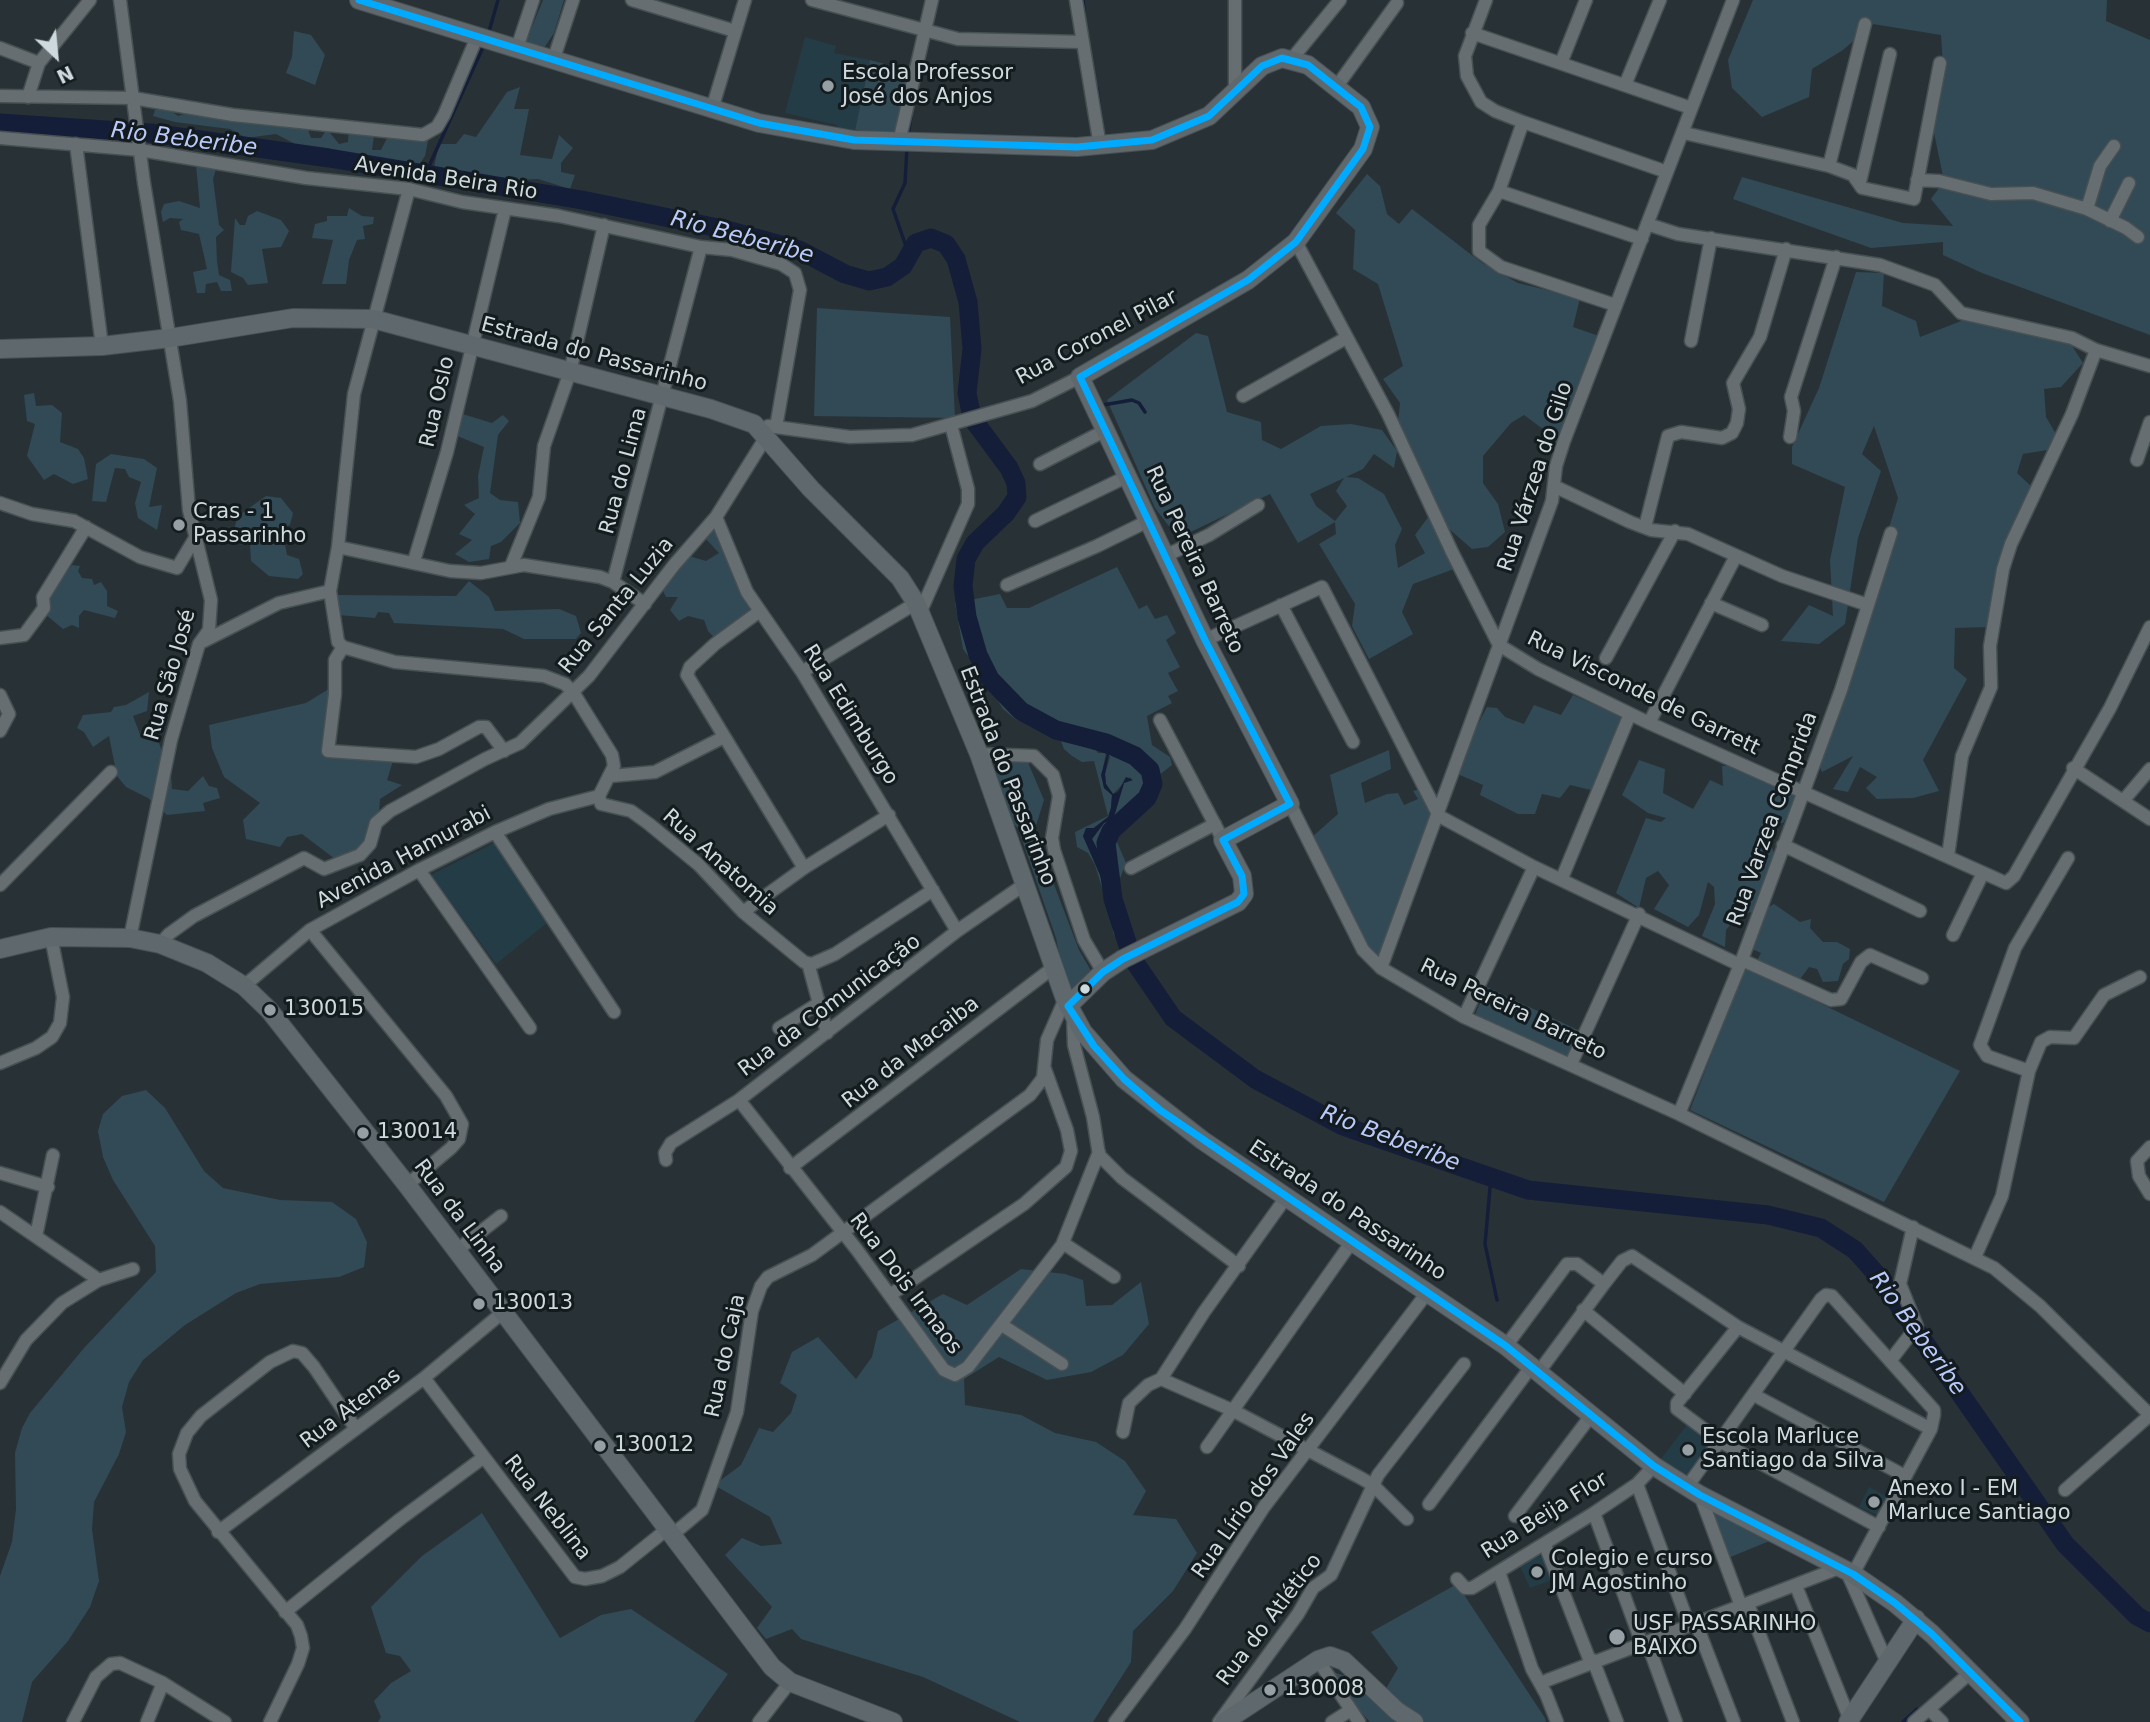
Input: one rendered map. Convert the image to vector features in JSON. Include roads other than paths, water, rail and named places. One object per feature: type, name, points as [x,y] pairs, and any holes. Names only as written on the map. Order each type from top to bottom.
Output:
[{"type":"street","points":[[28,97],[39,63],[90,0]]},
{"type":"street","name":"Rua São José","points":[[120,0],[139,145],[180,401],[189,510],[211,600],[210,624],[199,644],[171,740],[130,938]]},
{"type":"street","points":[[359,0],[389,4],[483,39],[554,58],[712,109],[822,136],[905,142],[1100,146],[1170,134],[1209,116],[1262,66],[1287,59],[1308,65],[1337,86],[1397,3]]},
{"type":"street","points":[[517,48],[533,0]]},
{"type":"street","points":[[554,58],[573,0]]},
{"type":"street","points":[[632,0],[735,31]]},
{"type":"street","points":[[712,109],[745,0]]},
{"type":"street","points":[[812,0],[958,39],[1081,42]]},
{"type":"street","points":[[905,142],[932,0]]},
{"type":"street","points":[[1076,0],[1100,146]]},
{"type":"street","points":[[1235,0],[1235,92]]},
{"type":"street","points":[[1287,59],[1340,0]]},
{"type":"street","points":[[1486,0],[1472,33],[1465,66],[1472,89],[1481,102],[1494,111],[1523,122],[1667,172]]},
{"type":"street","points":[[1625,85],[1660,0]]},
{"type":"street","name":"Rua Várzea do Gilo","points":[[1381,968],[1439,816],[1556,487],[1556,466],[1733,0]]},
{"type":"street","points":[[1561,63],[1582,1]]},
{"type":"street","points":[[1829,166],[1865,24]]},
{"type":"street","points":[[1472,33],[1691,108]]},
{"type":"street","points":[[0,96],[134,103],[413,135],[431,133],[444,115],[483,39]]},
{"type":"street","points":[[0,48],[39,63]]},
{"type":"street","points":[[1860,182],[1890,54]]},
{"type":"street","points":[[1684,133],[1829,166],[1853,175],[1862,188],[1914,199],[1940,63]]},
{"type":"street","name":"Rua Coronel Pilar","points":[[765,430],[850,437],[912,435],[1032,401],[1080,377],[1248,280],[1296,242],[1363,149],[1368,137],[1368,117],[1337,86]]},
{"type":"street","points":[[1523,122],[1499,191],[1478,232],[1477,243],[1484,258],[1501,267],[1615,305]]},
{"type":"street","name":"Avenida Beira Rio","points":[[0,138],[76,144],[139,145],[306,178],[409,189],[505,209],[604,225],[701,247],[732,250],[781,264],[795,273],[800,282]]},
{"type":"street","points":[[76,144],[102,346]]},
{"type":"street","points":[[2087,209],[2101,166],[2114,146]]},
{"type":"street","points":[[1917,180],[1939,181],[1991,194],[2033,193],[2087,209],[2138,237]]},
{"type":"street","points":[[2110,221],[2129,183]]},
{"type":"street","points":[[409,189],[354,394],[338,547],[330,591],[335,635],[343,647],[427,666],[544,676],[565,684],[573,692],[612,755],[611,776],[599,796]]},
{"type":"street","points":[[1499,191],[1642,239]]},
{"type":"street","name":"Rua Oslo","points":[[414,561],[447,452],[505,209]]},
{"type":"street","points":[[1647,224],[1678,234],[1880,265],[1936,285],[1961,313],[2072,338],[2096,350],[2150,366]]},
{"type":"street","points":[[512,566],[521,535],[536,508],[544,446],[570,372],[604,225]]},
{"type":"street","points":[[1691,341],[1711,238]]},
{"type":"street","name":"Rua Visconde de Garrett","points":[[1296,242],[1388,414],[1424,494],[1499,645],[1538,668],[1649,723],[1802,789],[1983,873],[2009,882],[2073,768]]},
{"type":"street","name":"Rua do Lima","points":[[613,582],[701,247]]},
{"type":"street","points":[[1645,527],[1668,436],[1681,432],[1722,438],[1732,433],[1739,409],[1733,383],[1760,337],[1786,249]]},
{"type":"street","points":[[1790,437],[1794,411],[1791,397],[1836,257]]},
{"type":"street","name":"Rua Santa Luzia","points":[[160,944],[169,933],[194,916],[294,862],[307,858],[320,868],[328,869],[360,855],[370,844],[373,829],[380,818],[485,758],[520,743],[545,715],[573,692],[716,517],[765,430],[794,340],[800,282]]},
{"type":"street","name":"Estrada do Passarinho","points":[[0,349],[102,346],[293,318],[373,319],[664,396],[765,430],[811,489],[900,578],[918,608],[979,754],[1069,1007],[1102,1056],[1143,1096],[1202,1140],[1506,1346],[1590,1417],[1654,1466],[1693,1491],[1846,1571],[1916,1619],[2021,1722]]},
{"type":"street","points":[[1243,396],[1346,338]]},
{"type":"street","points":[[1948,856],[1962,756],[1991,687],[1990,646],[2003,569],[2011,544],[2072,414],[2096,350]]},
{"type":"street","name":"Rua Pereira Barreto","points":[[1080,377],[1205,640],[1363,950],[1381,968],[1464,1017],[1679,1114],[1975,1257],[2025,1292],[2150,1415]]},
{"type":"street","points":[[2137,460],[2150,422]]},
{"type":"street","points":[[802,673],[918,608],[968,504],[968,489],[951,425]]},
{"type":"street","points":[[1040,464],[1106,430]]},
{"type":"street","points":[[1035,521],[1128,476]]},
{"type":"street","points":[[1556,487],[1645,527],[1675,531],[1801,584],[1868,605]]},
{"type":"street","points":[[0,503],[32,514],[64,517],[140,556],[177,568],[195,538]]},
{"type":"street","points":[[1165,556],[1209,535],[1258,505]]},
{"type":"street","name":"Rua Edimburgo","points":[[716,517],[736,568],[760,611],[802,673],[957,931]]},
{"type":"street","points":[[1007,585],[1150,520]]},
{"type":"street","points":[[0,638],[24,635],[44,608],[43,597],[86,527]]},
{"type":"street","points":[[1606,658],[1675,531]]},
{"type":"street","name":"Rua Varzea Comprida","points":[[1679,1114],[1741,963],[1802,789],[1841,690],[1891,533]]},
{"type":"street","points":[[338,547],[463,573],[489,572],[512,566],[600,577],[613,582],[645,604]]},
{"type":"street","points":[[1649,723],[1736,556]]},
{"type":"street","points":[[1205,640],[1317,587],[1325,590],[1391,726],[1439,816],[1534,867],[1741,963],[1836,1000],[1846,993],[1861,962],[1870,955],[1922,978]]},
{"type":"street","points":[[199,644],[279,603],[330,591]]},
{"type":"street","points":[[1711,603],[1762,625]]},
{"type":"street","points":[[1281,605],[1353,741]]},
{"type":"street","points":[[760,611],[690,667],[687,675],[804,868]]},
{"type":"street","points":[[2150,627],[2110,708],[2073,768],[2150,820]]},
{"type":"street","points":[[343,647],[335,660],[335,694],[328,751],[416,757],[439,749],[479,727],[486,727],[504,751]]},
{"type":"street","points":[[0,695],[9,714],[0,731]]},
{"type":"street","points":[[1562,878],[1630,714]]},
{"type":"street","points":[[890,1295],[1024,1204],[1066,1167],[1071,1152],[1067,1130],[1045,1069],[1047,1040],[1069,1007],[1103,972],[1123,959],[1238,902],[1244,894],[1241,876],[1160,720]]},
{"type":"street","points":[[611,776],[655,772],[724,737]]},
{"type":"street","points":[[979,754],[1034,756],[1056,781],[1059,808],[1052,838],[1054,850],[1084,940],[1103,972]]},
{"type":"street","points":[[986,776],[1004,755]]},
{"type":"street","points":[[2123,801],[2150,769]]},
{"type":"street","points":[[0,885],[111,772]]},
{"type":"street","name":"Avenida Hamurabi","points":[[244,986],[310,930],[419,870],[495,832],[549,809],[599,796]]},
{"type":"street","name":"Rua Anatomia","points":[[599,796],[603,806],[631,811],[649,824],[699,865],[743,912],[808,963]]},
{"type":"street","points":[[1131,867],[1290,804]]},
{"type":"street","points":[[743,912],[804,868],[889,815]]},
{"type":"street","points":[[495,832],[614,1012]]},
{"type":"street","points":[[1783,845],[1920,911]]},
{"type":"street","points":[[2028,1076],[1987,1056],[1980,1045],[2015,948],[2068,858]]},
{"type":"street","points":[[1464,1017],[1534,867]]},
{"type":"street","points":[[419,870],[530,1028]]},
{"type":"street","points":[[1953,935],[1983,873]]},
{"type":"street","name":"Rua da Comunicação","points":[[666,1160],[665,1153],[671,1143],[739,1100],[957,931],[1025,884]]},
{"type":"street","points":[[827,1033],[808,963],[822,961],[933,890]]},
{"type":"street","points":[[1571,1064],[1639,914]]},
{"type":"street","points":[[310,930],[458,1113],[462,1124],[461,1133],[451,1148],[407,1185]]},
{"type":"street","points":[[0,1063],[36,1048],[51,1037],[60,1023],[63,997],[51,937]]},
{"type":"street","name":"Rua da Linha","points":[[0,949],[51,937],[130,938],[160,944],[207,963],[244,986],[269,1010],[407,1185],[760,1653],[789,1682],[893,1722]]},
{"type":"street","name":"Rua da Macaiba","points":[[790,1168],[1054,967]]},
{"type":"street","points":[[1975,1257],[2003,1196],[2028,1076],[2041,1042],[2050,1037],[2074,1038],[2104,995],[2140,977]]},
{"type":"street","points":[[779,1028],[819,1003]]},
{"type":"street","points":[[1069,1007],[1074,1045],[1093,1117],[1099,1153],[1122,1178],[1239,1266]]},
{"type":"street","name":"Rua do Caja","points":[[668,1533],[702,1510],[737,1412],[752,1311],[761,1286],[768,1277],[798,1265],[1030,1095],[1043,1078],[1045,1069]]},
{"type":"street","name":"Rua Dois Irmaos","points":[[739,1100],[949,1374],[961,1373],[968,1367],[1063,1243],[1099,1153]]},
{"type":"street","points":[[2150,1147],[2137,1161],[2139,1176],[2150,1194]]},
{"type":"street","points":[[36,1237],[53,1155]]},
{"type":"street","points":[[0,1173],[48,1187]]},
{"type":"street","points":[[1123,1432],[1129,1403],[1139,1391],[1161,1379],[1287,1196]]},
{"type":"street","points":[[0,1212],[99,1280]]},
{"type":"street","points":[[456,1251],[501,1216]]},
{"type":"street","points":[[1890,1361],[1916,1328],[1900,1284],[1913,1227]]},
{"type":"street","points":[[1207,1447],[1353,1240]]},
{"type":"street","points":[[1063,1243],[1114,1277]]},
{"type":"street","points":[[1429,1504],[1622,1261],[1632,1256],[1738,1327],[1931,1429]]},
{"type":"street","points":[[1506,1346],[1559,1273],[1572,1262],[1604,1284]]},
{"type":"street","points":[[0,1383],[26,1340],[62,1303],[99,1280],[133,1269]]},
{"type":"street","name":"Rua Lírio dos Vales","points":[[1115,1722],[1185,1629],[1264,1507],[1427,1293]]},
{"type":"street","points":[[1540,1683],[1692,1624],[1744,1605],[1796,1586],[1846,1571],[1879,1527],[1931,1429],[1934,1410],[1835,1299],[1826,1294],[1721,1442],[1693,1491],[1744,1605],[1793,1722]]},
{"type":"street","points":[[1583,1310],[1685,1394]]},
{"type":"street","name":"Rua Atenas","points":[[218,1532],[424,1378],[502,1313]]},
{"type":"street","points":[[1002,1325],[1062,1364]]},
{"type":"street","points":[[1738,1327],[1677,1403],[1677,1409],[1721,1442],[1879,1527]]},
{"type":"street","points":[[270,1722],[303,1648],[296,1625],[218,1532],[186,1485],[179,1454],[187,1433],[201,1416],[270,1362],[293,1352],[302,1353],[356,1429]]},
{"type":"street","name":"Rua do Atlético","points":[[1222,1722],[1298,1614],[1312,1588],[1331,1576],[1373,1485],[1464,1364]]},
{"type":"street","name":"Rua Neblina","points":[[424,1378],[575,1577],[585,1579],[602,1576],[620,1567],[668,1533]]},
{"type":"street","points":[[1161,1379],[1232,1410],[1373,1485],[1407,1519]]},
{"type":"street","points":[[1754,1395],[1905,1476]]},
{"type":"street","points":[[2065,1490],[2150,1415]]},
{"type":"street","points":[[1515,1516],[1590,1417]]},
{"type":"street","points":[[285,1612],[358,1551],[484,1457]]},
{"type":"street","name":"Rua Beija Flor","points":[[1457,1579],[1468,1589],[1499,1572],[1594,1513],[1637,1483],[1654,1466]]},
{"type":"street","points":[[1637,1483],[1734,1722]]},
{"type":"street","points":[[1594,1513],[1676,1722]]},
{"type":"street","points":[[1545,1545],[1617,1722]]},
{"type":"street","points":[[1846,1571],[1886,1660]]},
{"type":"street","points":[[1499,1572],[1532,1669],[1557,1722]]},
{"type":"street","points":[[1796,1586],[1849,1721]]},
{"type":"street","points":[[1849,1721],[1886,1660],[1916,1619]]},
{"type":"street","points":[[1324,1658],[1359,1722]]},
{"type":"street","points":[[1222,1722],[1324,1658],[1344,1661],[1397,1711],[1414,1722]]},
{"type":"street","points":[[73,1722],[96,1677],[111,1664],[120,1663],[163,1683],[204,1717],[225,1722]]},
{"type":"street","points":[[1914,1722],[1971,1672]]},
{"type":"street","points":[[759,1722],[789,1682]]},
{"type":"street","points":[[147,1722],[163,1683]]},
{"type":"street","points":[[1929,1709],[1942,1722]]},
{"type":"street","points":[[1332,1722],[1351,1710]]},
{"type":"water","points":[[1092,749],[1109,754],[1106,784],[1113,794],[1118,792],[1126,777],[1133,780],[1124,783],[1113,820],[1104,823],[1092,839],[1100,854],[1100,861],[1115,878],[1115,883],[1108,885],[1106,890],[1114,898],[1133,944],[1126,948],[1120,941],[1100,875],[1083,836],[1086,828],[1094,828],[1108,817],[1111,808],[1112,795],[1104,788],[1101,775],[1107,754]]},
{"type":"waterway","points":[[488,35],[498,0]]},
{"type":"waterway","points":[[1083,0],[1084,12]]},
{"type":"waterway","points":[[425,175],[484,45]]},
{"type":"waterway","points":[[1097,88],[1103,133]]},
{"type":"waterway","points":[[908,136],[911,116]]},
{"type":"waterway","name":"Rio Beberibe","points":[[0,123],[151,133],[329,158],[582,200],[723,229],[799,250],[845,274],[869,281],[887,277],[903,266],[916,243],[931,238],[946,244],[956,259],[968,302],[972,349],[967,393],[972,418],[1009,468],[1016,483],[1017,497],[1006,513],[975,543],[966,559],[963,586],[967,617],[978,655],[990,679],[1021,711],[1056,730],[1106,743],[1135,756],[1150,770],[1153,784],[1147,798],[1111,831],[1106,843],[1113,899],[1132,958],[1173,1018],[1255,1079],[1343,1126],[1528,1190],[1768,1215],[1821,1228],[1855,1250],[1879,1277],[2065,1544],[2137,1616],[2150,1623]]},
{"type":"waterway","points":[[907,147],[905,183],[893,209],[909,255]]},
{"type":"waterway","points":[[1103,405],[1132,400],[1139,403],[1145,412]]},
{"type":"waterway","points":[[1491,1177],[1485,1244],[1497,1300]]},
{"type":"waterway","points":[[1903,1722],[1917,1709]]},
{"type":"place","name":"Escola Professor José dos Anjos","points":[[828,86]]},
{"type":"place","name":"Cras - 1 Passarinho","points":[[179,525]]},
{"type":"place","name":"130015","points":[[270,1010]]},
{"type":"place","name":"130014","points":[[363,1133]]},
{"type":"place","name":"130013","points":[[479,1304]]},
{"type":"place","name":"130012","points":[[600,1446]]},
{"type":"place","name":"Escola Marluce Santiago da Silva","points":[[1688,1450]]},
{"type":"place","name":"Anexo I - EM Marluce Santiago","points":[[1874,1502]]},
{"type":"place","name":"Colegio e curso JM Agostinho","points":[[1537,1572]]},
{"type":"place","name":"USF PASSARINHO BAIXO","points":[[1617,1637]]},
{"type":"place","name":"130008","points":[[1270,1690]]}]
